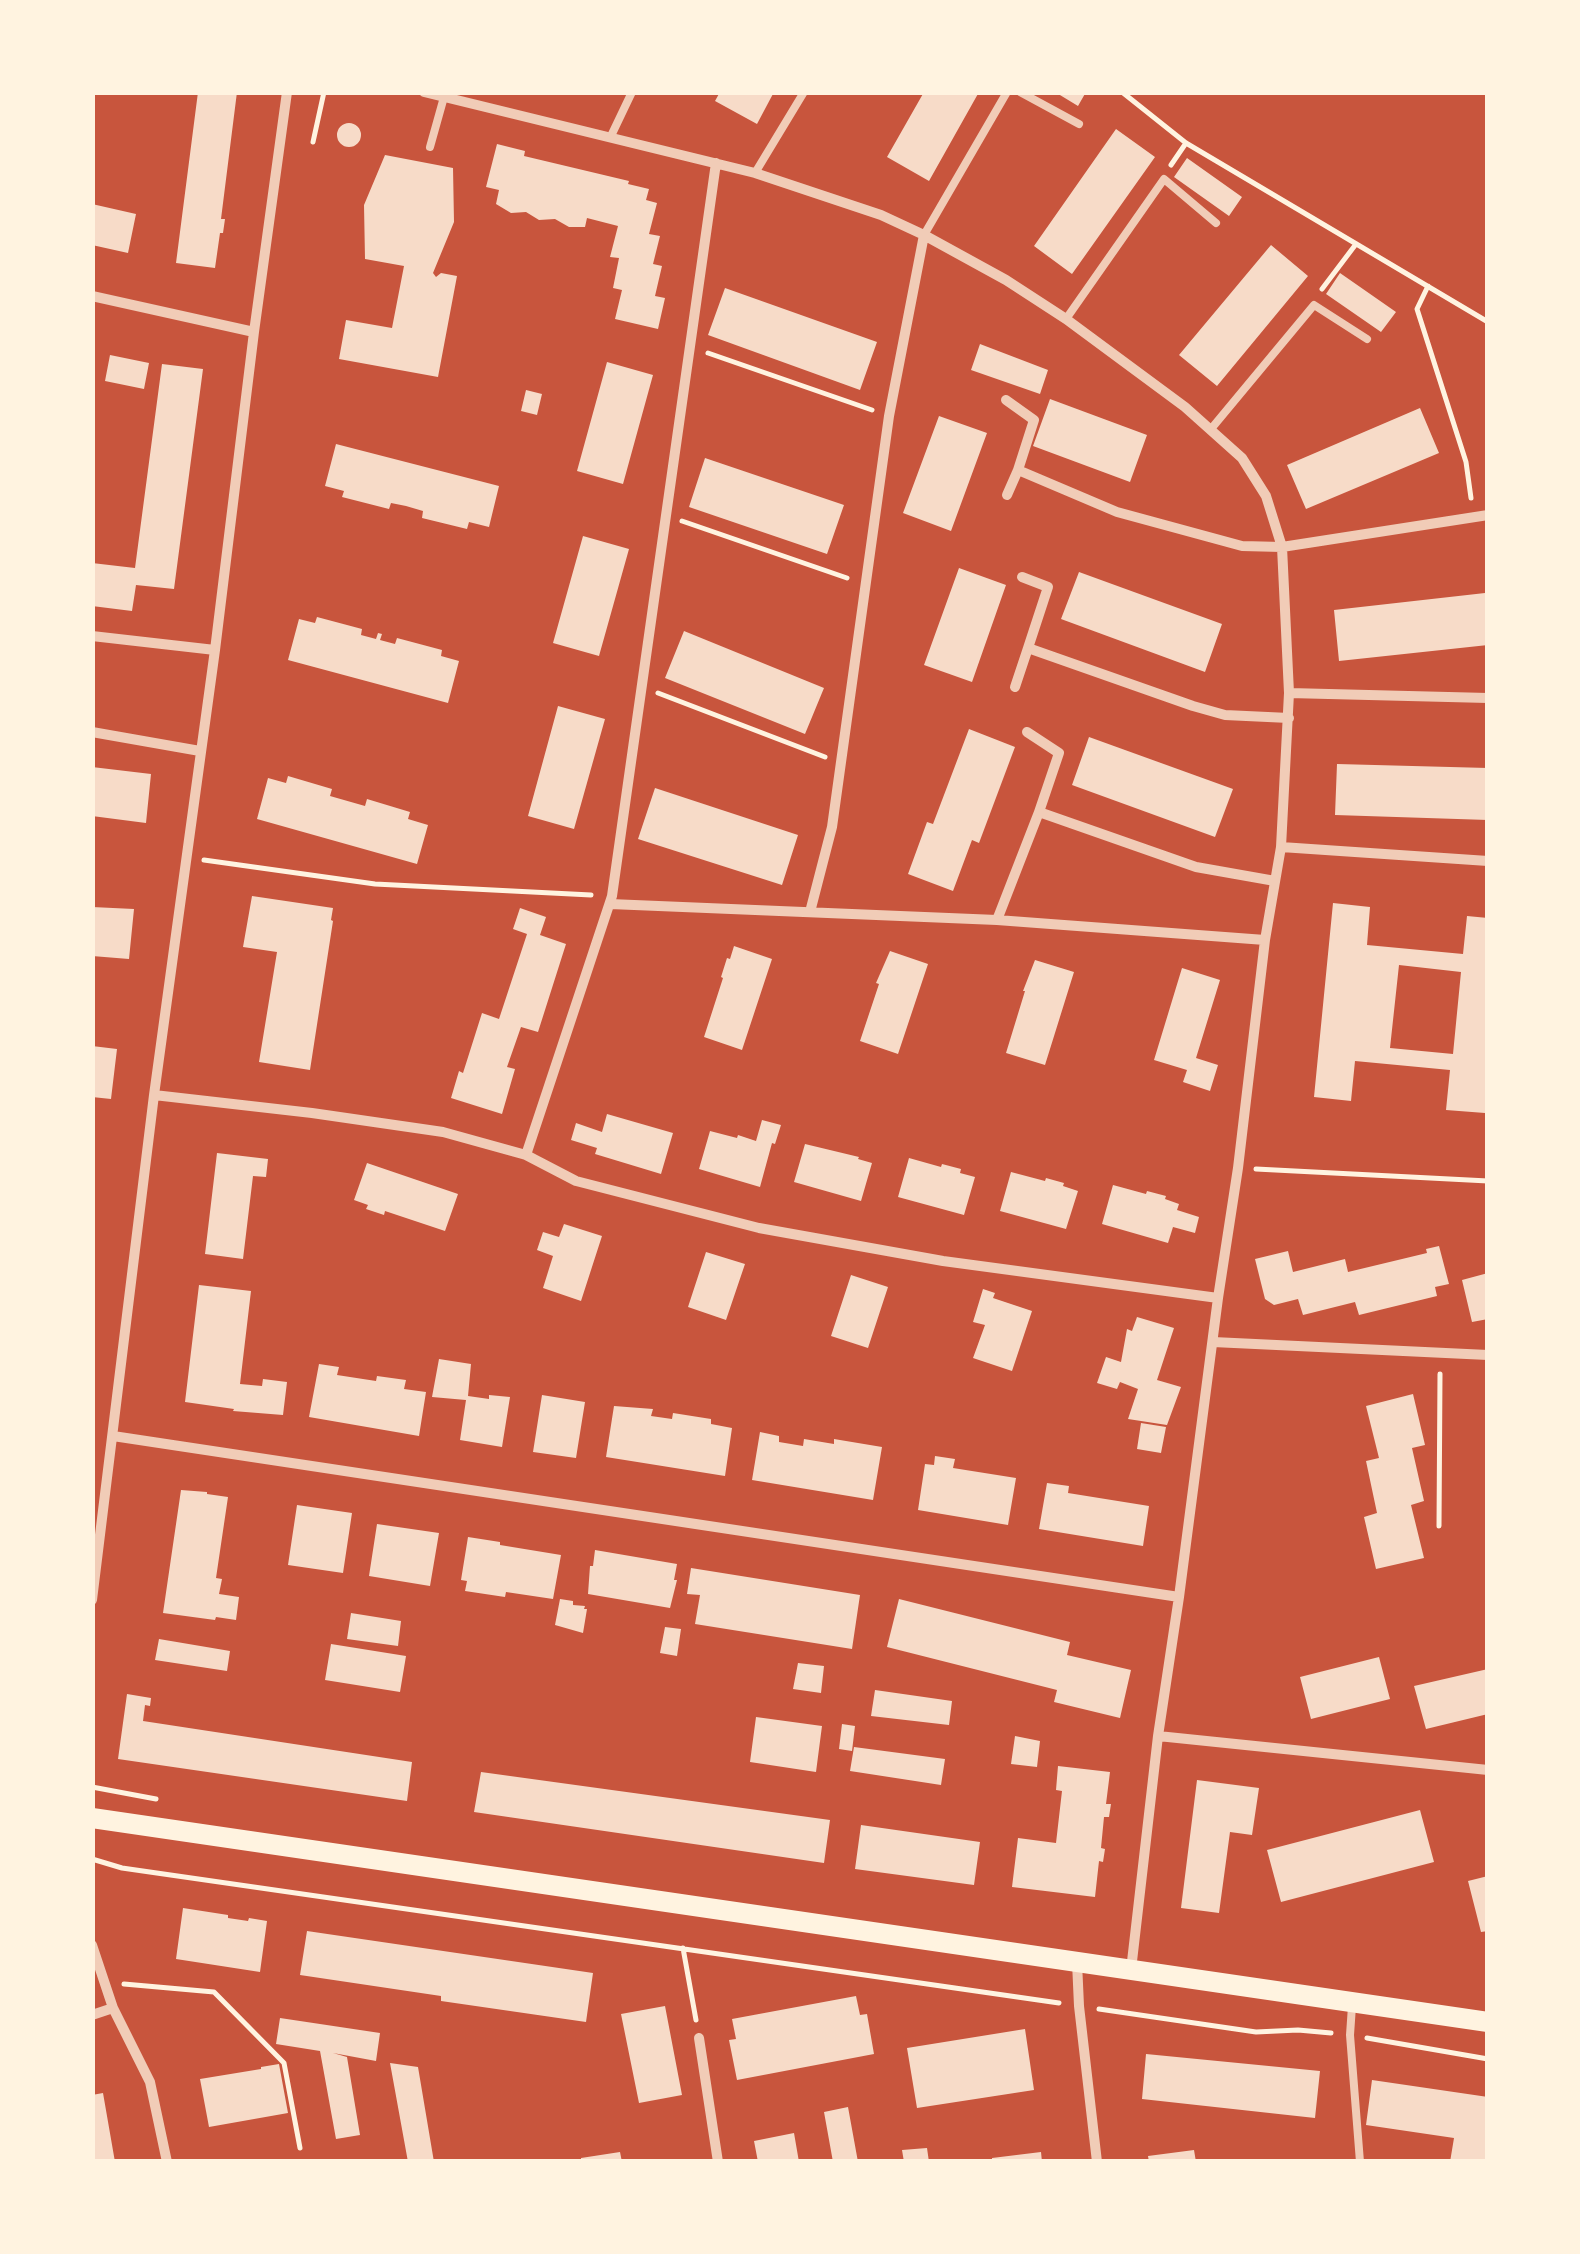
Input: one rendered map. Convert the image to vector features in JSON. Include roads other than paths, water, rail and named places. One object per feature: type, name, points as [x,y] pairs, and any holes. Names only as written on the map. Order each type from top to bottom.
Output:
[{"type":"main road","points":[[92,1818],[1488,2022]]},
{"type":"street","points":[[92,1600],[154,1096],[288,92]]},
{"type":"street","points":[[424,92],[755,172],[881,215],[924,235],[1006,280],[1066,319],[1211,429],[1242,458],[1266,496],[1282,547],[1290,693],[1281,847],[1264,940],[1238,1168],[1158,1736],[1132,1970]]},
{"type":"street","points":[[526,1156],[611,901],[716,163]]},
{"type":"street","points":[[810,912],[832,827],[890,416],[924,235]]},
{"type":"street","points":[[92,296],[254,332]]},
{"type":"street","points":[[1006,400],[1034,420],[1007,495]]},
{"type":"street","points":[[1018,470],[1118,512],[1242,546],[1282,547],[1488,515]]},
{"type":"street","points":[[1015,687],[1048,587],[1022,577]]},
{"type":"street","points":[[92,636],[215,650]]},
{"type":"street","points":[[1028,648],[1209,710],[1289,718]]},
{"type":"street","points":[[1290,693],[1488,698]]},
{"type":"street","points":[[92,732],[200,751]]},
{"type":"street","points":[[997,920],[1059,753],[1027,732]]},
{"type":"street","points":[[1039,812],[1196,867],[1276,881]]},
{"type":"street","points":[[1281,847],[1488,861]]},
{"type":"street","points":[[611,901],[997,920],[1264,940]]},
{"type":"street","points":[[154,1096],[443,1132],[526,1156],[576,1181],[759,1228],[943,1261],[1218,1298]]},
{"type":"street","points":[[1213,1342],[1488,1355]]},
{"type":"street","points":[[113,1436],[1179,1598]]},
{"type":"street","points":[[1158,1736],[1488,1770]]},
{"type":"street","points":[[92,1945],[113,2008],[150,2082],[167,2162]]},
{"type":"street","points":[[1077,1962],[1097,2162]]},
{"type":"street","points":[[92,2015],[113,2008]]},
{"type":"street","points":[[699,2038],[718,2162]]},
{"type":"lane","points":[[611,136],[632,92]]},
{"type":"lane","points":[[755,172],[804,92]]},
{"type":"lane","points":[[924,235],[1008,92]]},
{"type":"lane","points":[[1020,92],[1079,124]]},
{"type":"lane","points":[[430,148],[444,97]]},
{"type":"lane","points":[[1066,319],[1164,179],[1216,223]]},
{"type":"lane","points":[[1211,429],[1314,305],[1367,339]]},
{"type":"lane","points":[[1352,2002],[1350,2035],[1360,2162]]}]
